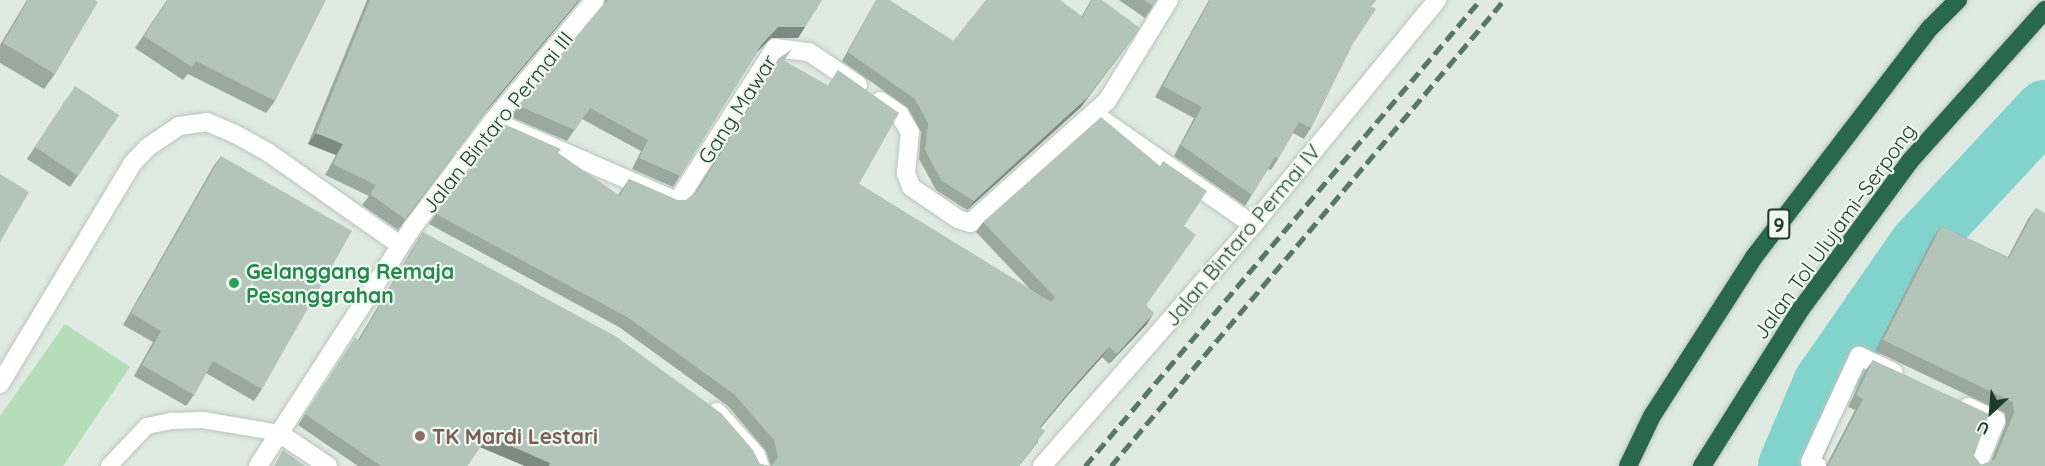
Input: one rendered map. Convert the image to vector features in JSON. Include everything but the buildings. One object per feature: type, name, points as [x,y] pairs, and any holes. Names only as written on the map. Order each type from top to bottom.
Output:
[{"type":"highway","name":"Jalan Tol Ulujami–Serpong","points":[[1628,466],[1652,416],[1754,257],[1930,28],[1958,0]]},
{"type":"highway","name":"Jalan Tol Ulujami–Serpong","points":[[1702,466],[1800,309],[1910,161],[2045,10]]},
{"type":"street","name":"Jalan Bintaro Permai III","points":[[258,466],[412,228],[493,121],[595,0]]},
{"type":"street","points":[[1169,0],[1127,73],[1094,114],[1253,225]]},
{"type":"street","name":"Jalan Bintaro Permai IV","points":[[1042,466],[1253,225],[1437,0]]},
{"type":"street","points":[[1132,23],[1149,34]]},
{"type":"street","name":"Gang Mawar","points":[[493,121],[674,200],[680,197],[763,62],[776,48],[809,52],[898,114],[910,132],[906,173],[911,187],[958,219],[970,223],[1094,114]]},
{"type":"street","points":[[0,384],[132,164],[148,147],[179,126],[207,122],[235,134],[269,153],[400,245]]},
{"type":"street","points":[[412,228],[432,239]]},
{"type":"street","points":[[1817,466],[1810,462],[1859,356],[1911,381]]},
{"type":"street","points":[[1954,400],[1996,420],[1977,466]]},
{"type":"street","points":[[702,401],[739,433],[760,466]]},
{"type":"street","points":[[279,433],[328,466]]},
{"type":"lane","points":[[109,466],[147,426],[171,421],[202,420],[279,433]]},
{"type":"green space","points":[[65,324],[130,367],[63,466],[0,466],[0,416]]},
{"type":"waterway","points":[[1788,466],[1823,383],[1919,245],[2045,110]]},
{"type":"railway","points":[[1085,466],[1480,0]]},
{"type":"railway","points":[[1111,466],[1504,0]]},
{"type":"place","name":"Gelanggang Remaja Pesanggrahan","points":[[234,283]]},
{"type":"place","name":"TK Mardi Lestari","points":[[420,436]]}]
